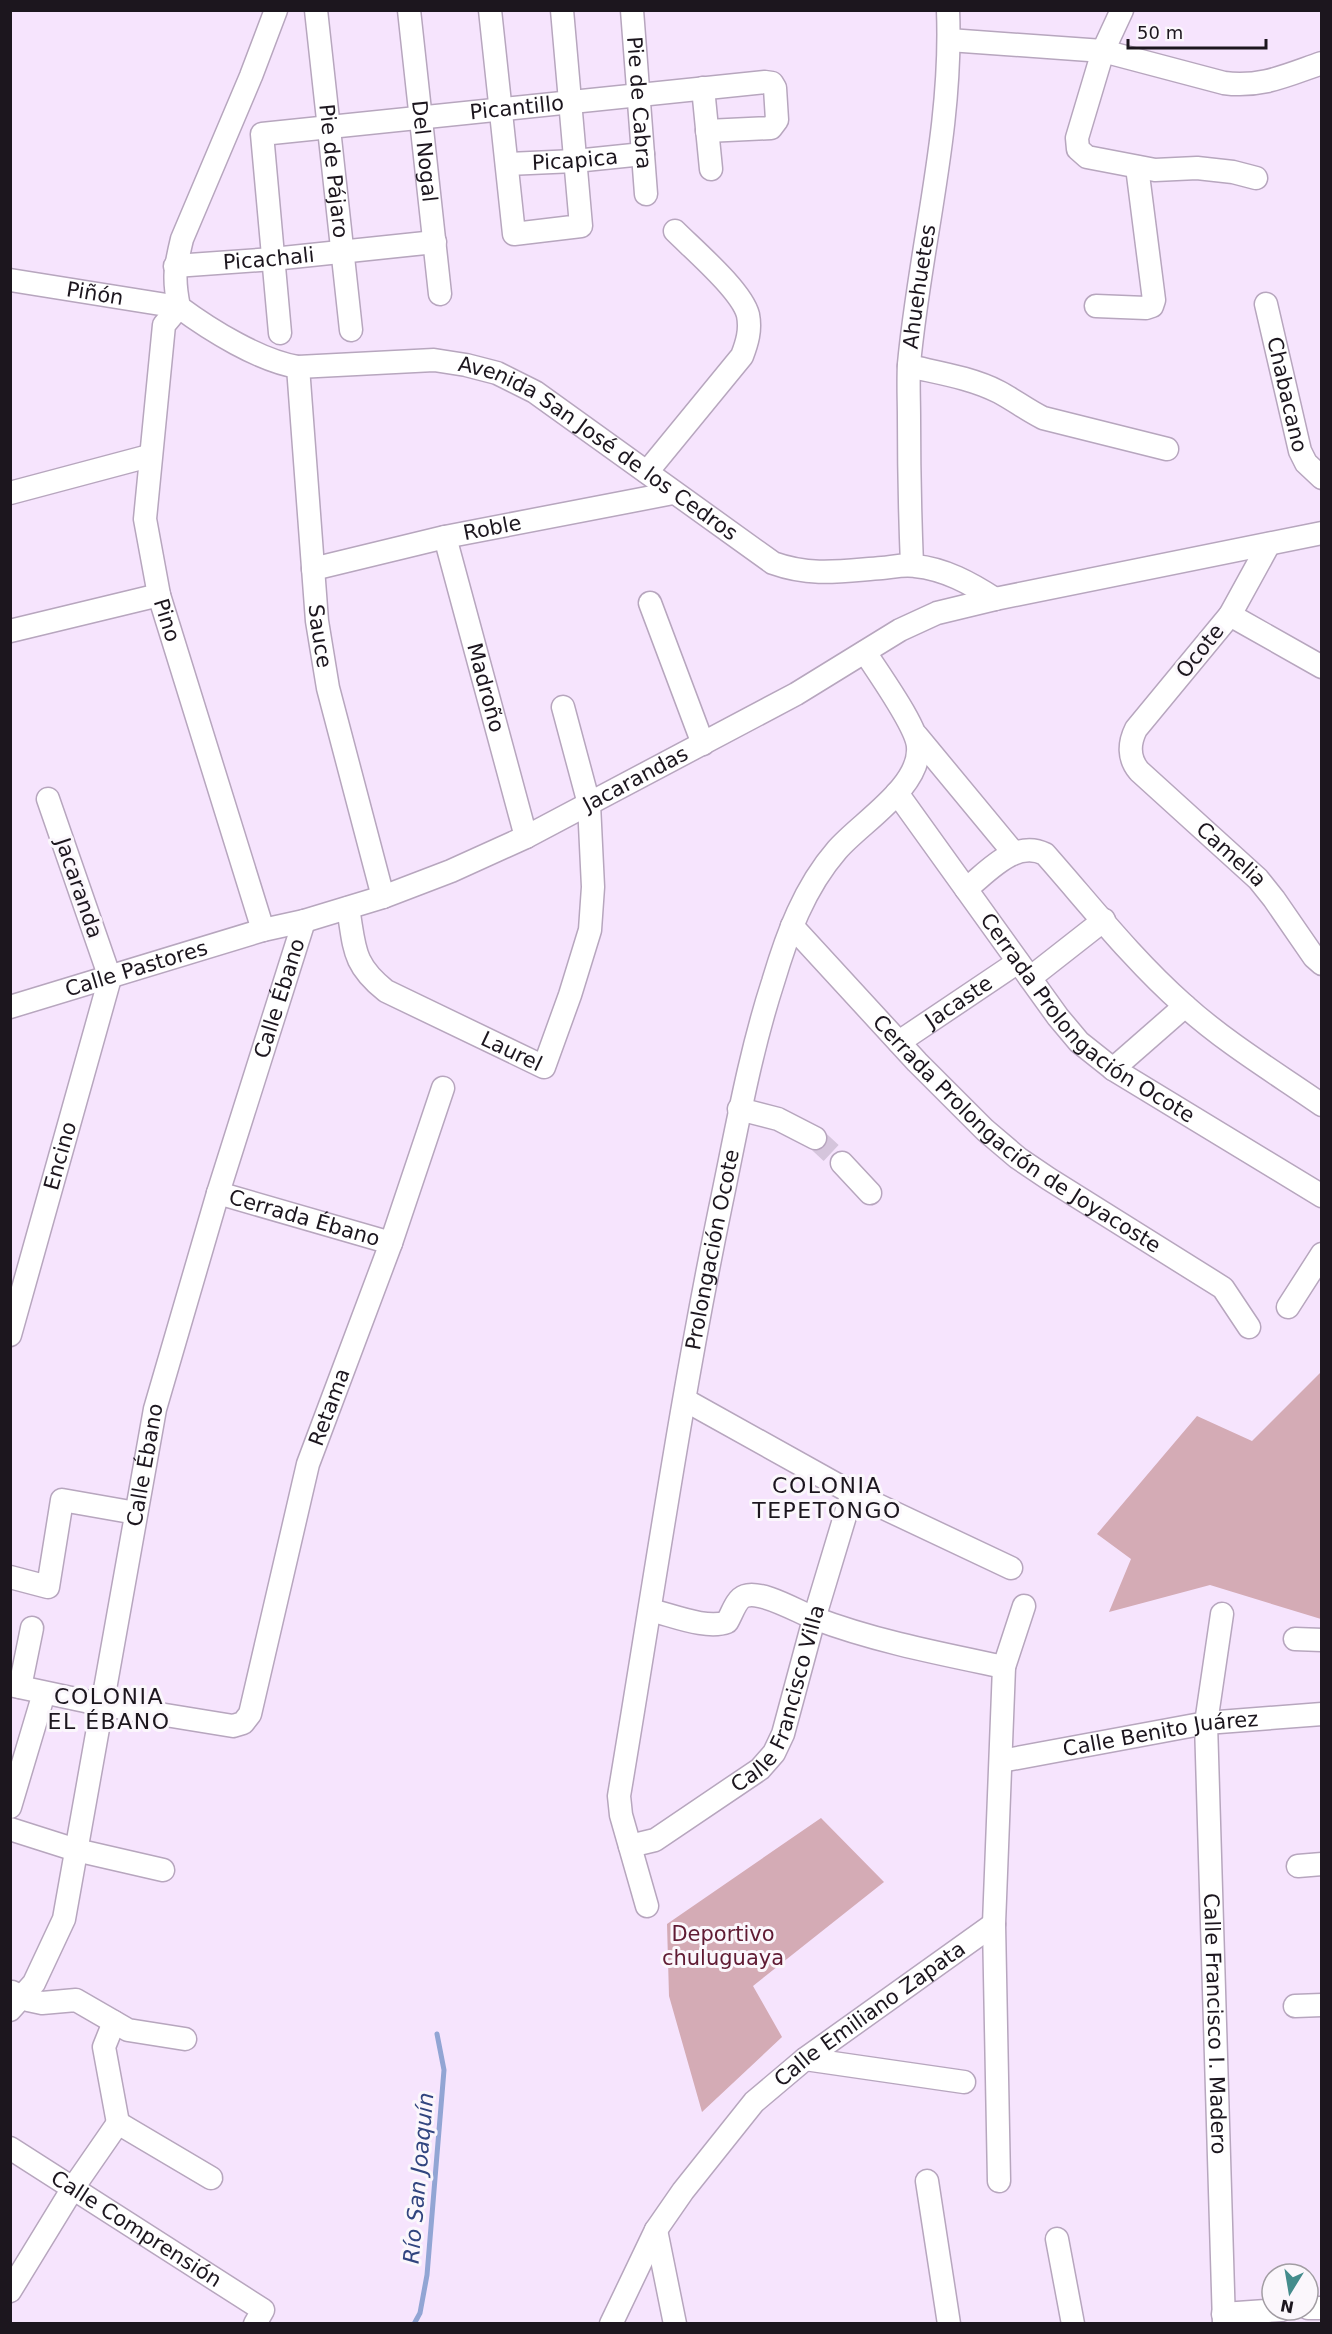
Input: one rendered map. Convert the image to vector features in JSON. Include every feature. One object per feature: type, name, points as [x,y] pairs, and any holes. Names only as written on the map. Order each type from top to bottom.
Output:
[{"type":"street","points":[[179,307],[174,284],[175,267],[194,207],[251,76],[276,10]]},
{"type":"street","name":"Pie de Pájaro","points":[[316,10],[351,330]]},
{"type":"street","name":"Del Nogal","points":[[409,10],[440,294]]},
{"type":"street","points":[[490,10],[514,234],[581,226],[562,10]]},
{"type":"street","name":"Pie de Cabra","points":[[632,10],[646,194]]},
{"type":"street","name":"Ahuehuetes","points":[[912,565],[909,366],[921,266],[942,148],[949,40],[948,10]]},
{"type":"street","points":[[1122,10],[1103,51],[1077,138],[1078,149],[1087,157],[1137,167],[1163,171],[1197,168],[1233,172],[1256,178]]},
{"type":"street","points":[[949,40],[1103,51],[1224,83],[1244,86],[1265,82],[1322,63]]},
{"type":"street","name":"Picantillo","points":[[273,259],[262,134],[765,82],[772,83],[776,88],[777,120],[771,128],[707,131]]},
{"type":"street","points":[[703,88],[711,169]]},
{"type":"street","name":"Picapica","points":[[507,164],[575,161],[643,154]]},
{"type":"street","points":[[1096,306],[1146,308],[1152,306],[1154,300],[1137,167]]},
{"type":"street","points":[[647,472],[742,356],[749,336],[748,315],[738,294],[675,231]]},
{"type":"street","name":"Picachali","points":[[175,267],[435,242]]},
{"type":"street","points":[[273,259],[280,333]]},
{"type":"street","name":"Piñón","points":[[10,280],[179,307]]},
{"type":"street","name":"Chabacano","points":[[1266,304],[1300,451],[1306,463],[1322,478]]},
{"type":"street","name":"Avenida San José de los Cedros","points":[[179,307],[218,333],[282,364],[297,367],[434,360],[466,364],[497,373],[535,392],[773,563],[792,570],[812,573],[912,565],[935,569],[960,579],[995,599]]},
{"type":"street","name":"Pino","points":[[179,307],[164,324],[149,456],[145,519],[159,595],[263,930]]},
{"type":"street","points":[[909,366],[978,384],[999,392],[1025,409],[1043,417],[1167,449]]},
{"type":"street","name":"Sauce","points":[[297,367],[317,621],[328,688],[383,897]]},
{"type":"street","points":[[10,494],[149,456]]},
{"type":"street","name":"Roble","points":[[313,569],[445,537],[673,493]]},
{"type":"street","points":[[995,599],[1322,533]]},
{"type":"street","name":"Madroño","points":[[445,537],[526,837]]},
{"type":"street","name":"Ocote","points":[[1131,755],[1131,738],[1136,729],[1230,615],[1269,543]]},
{"type":"street","points":[[10,631],[159,595]]},
{"type":"street","name":"Jacarandas","points":[[263,930],[304,921],[383,897],[526,837],[796,694],[900,630],[937,613],[995,599]]},
{"type":"street","points":[[650,603],[702,744]]},
{"type":"street","points":[[1230,615],[1322,667]]},
{"type":"street","points":[[865,652],[917,736],[1024,851],[1045,854],[1150,973],[1185,1006],[1322,1105]]},
{"type":"street","points":[[563,707],[589,804]]},
{"type":"street","name":"Prolongación Ocote","points":[[647,1906],[621,1815],[619,1796],[685,1400],[694,1332],[739,1109],[772,983],[792,926],[817,876],[838,849],[897,793],[910,777],[918,761],[917,736]]},
{"type":"street","name":"Camelia","points":[[1131,755],[1133,764],[1139,771],[1258,879],[1274,898],[1314,957],[1322,964]]},
{"type":"street","name":"Cerrada Prolongación Ocote","points":[[897,793],[1024,970],[1079,1042],[1113,1069],[1322,1196]]},
{"type":"street","name":"Jacaranda","points":[[48,799],[110,978]]},
{"type":"street","name":"Laurel","points":[[348,908],[357,957],[370,979],[386,991],[544,1067],[590,930],[594,887],[589,804]]},
{"type":"street","points":[[966,889],[1024,851]]},
{"type":"street","name":"Jacaste","points":[[899,1042],[1024,970],[1104,920]]},
{"type":"street","name":"Calle Ébano","points":[[14,1999],[34,1983],[64,1919],[155,1409],[218,1193],[304,921]]},
{"type":"street","name":"Cerrada Prolongación de Joyacoste","points":[[792,926],[899,1042],[985,1130],[1018,1158],[1223,1288],[1249,1327]]},
{"type":"street","name":"Calle Pastores","points":[[10,1007],[263,930]]},
{"type":"street","name":"Encino","points":[[10,1335],[110,978]]},
{"type":"street","points":[[1113,1069],[1185,1006]]},
{"type":"street","name":"Retama","points":[[104,1705],[233,1726],[243,1724],[250,1714],[308,1464],[391,1243],[443,1088]]},
{"type":"street","points":[[739,1109],[778,1119],[814,1138]]},
{"type":"street","points":[[842,1164],[870,1193]]},
{"type":"street","name":"Cerrada Ébano","points":[[218,1193],[391,1243]]},
{"type":"street","points":[[1288,1307],[1322,1254]]},
{"type":"street","points":[[685,1400],[852,1493],[1011,1568]]},
{"type":"street","name":"Calle Francisco Villa","points":[[630,1846],[656,1840],[760,1769],[774,1753],[783,1734],[814,1618],[852,1493]]},
{"type":"street","points":[[10,1577],[48,1587],[62,1500],[136,1513]]},
{"type":"street","points":[[650,1610],[719,1625],[727,1622],[738,1602],[745,1596],[756,1595],[814,1618],[922,1650],[1004,1667]]},
{"type":"street","points":[[999,2181],[994,1924],[1004,1667],[1024,1606]]},
{"type":"street","name":"Calle Francisco I. Madero","points":[[1222,1614],[1206,1724],[1223,2319]]},
{"type":"street","points":[[32,1628],[15,1686],[104,1705]]},
{"type":"street","points":[[1295,1639],[1322,1640]]},
{"type":"street","points":[[10,1807],[44,1693]]},
{"type":"street","name":"Calle Benito Juárez","points":[[1001,1761],[1206,1724],[1322,1714]]},
{"type":"street","points":[[10,1829],[76,1850],[164,1870]]},
{"type":"street","points":[[1298,1866],[1322,1864]]},
{"type":"street","name":"Calle Emiliano Zapata","points":[[611,2324],[656,2230],[683,2191],[754,2102],[805,2060],[994,1924]]},
{"type":"street","points":[[14,1999],[42,2002],[76,2000],[128,2030],[185,2039]]},
{"type":"street","points":[[1295,2006],[1322,2005]]},
{"type":"street","points":[[10,2291],[118,2122],[104,2047],[114,2022]]},
{"type":"street","points":[[805,2060],[964,2082]]},
{"type":"street","points":[[118,2122],[211,2178]]},
{"type":"street","name":"Calle Comprensión","points":[[10,2148],[74,2188],[259,2317]]},
{"type":"street","points":[[927,2181],[949,2324]]},
{"type":"street","points":[[656,2230],[675,2324]]},
{"type":"street","points":[[1057,2239],[1073,2324]]},
{"type":"street","points":[[1223,2319],[1260,2313]]},
{"type":"green space","points":[[1321,1372],[1321,1619],[1210,1585],[1109,1612],[1131,1559],[1097,1534],[1197,1416],[1252,1441]]},
{"type":"green space","name":"Deportivo chuluguaya","points":[[821,1818],[884,1882],[753,1986],[782,2037],[702,2112],[669,1996],[667,1924]]},
{"type":"waterway","name":"Río San Joaquín","points":[[414,2324],[420,2313],[427,2275],[444,2070],[437,2034]]},
{"type":"tunnel","points":[[815,1138],[842,1163]]},
{"type":"district","name":"COLONIA TEPETONGO","points":[[827,1498]]},
{"type":"district","name":"COLONIA EL ÉBANO","points":[[109,1709]]}]
